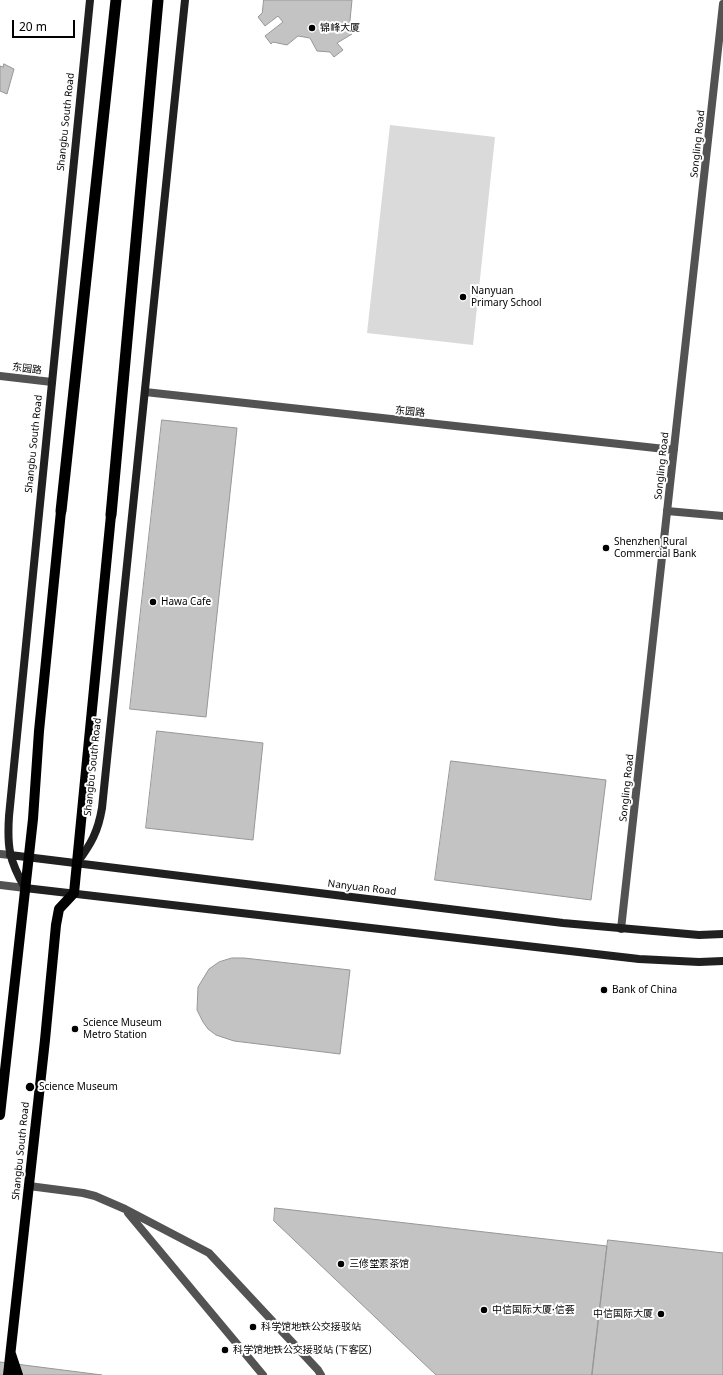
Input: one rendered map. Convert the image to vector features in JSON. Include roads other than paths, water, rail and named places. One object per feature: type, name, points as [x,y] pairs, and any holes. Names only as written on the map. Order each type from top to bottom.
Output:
[{"type":"highway","points":[[61,511],[116,0]]},
{"type":"highway","points":[[111,515],[158,0]]},
{"type":"main road","name":"Shangbu South Road","points":[[25,888],[15,871],[10,855],[9,816],[90,0]]},
{"type":"main road","name":"Shangbu South Road","points":[[77,863],[94,838],[99,826],[102,808],[185,0]]},
{"type":"main road","points":[[0,1115],[29,857],[39,731],[61,511]]},
{"type":"main road","name":"Shangbu South Road","points":[[8,1375],[56,926],[59,909],[74,893],[111,515]]},
{"type":"main road","name":"Nanyuan Road","points":[[10,855],[621,929],[699,935],[723,934]]},
{"type":"main road","points":[[25,888],[632,958],[699,962],[723,961]]},
{"type":"main road","points":[[10,1351],[18,1375]]},
{"type":"street","name":"Songling Road","points":[[621,929],[723,4]]},
{"type":"street","name":"东园路","points":[[0,376],[52,382]]},
{"type":"street","name":"东园路","points":[[145,392],[674,450]]},
{"type":"street","points":[[667,511],[723,516]]},
{"type":"street","name":"Nanyuan Road","points":[[0,854],[10,855]]},
{"type":"street","points":[[0,885],[25,888]]},
{"type":"street","points":[[29,1186],[83,1193],[124,1209],[209,1253],[321,1375]]},
{"type":"street","points":[[124,1209],[263,1375]]},
{"type":"place","name":"锦峰大厦","points":[[312,28]]},
{"type":"place","name":"Nanyuan Primary School","points":[[463,297]]},
{"type":"place","name":"Shenzhen Rural Commercial Bank","points":[[606,548]]},
{"type":"place","name":"Hawa Cafe","points":[[153,602]]},
{"type":"place","name":"Bank of China","points":[[604,990]]},
{"type":"place","name":"Science Museum Metro Station","points":[[75,1029]]},
{"type":"place","name":"Science Museum","points":[[30,1087]]},
{"type":"place","name":"三修堂素茶馆","points":[[341,1264]]},
{"type":"place","name":"中信国际大厦·信荟","points":[[484,1310]]},
{"type":"place","name":"中信国际大厦","points":[[661,1314]]},
{"type":"place","name":"科学馆地铁公交接驳站","points":[[253,1327]]},
{"type":"place","name":"科学馆地铁公交接驳站 (下客区)","points":[[225,1350]]}]
